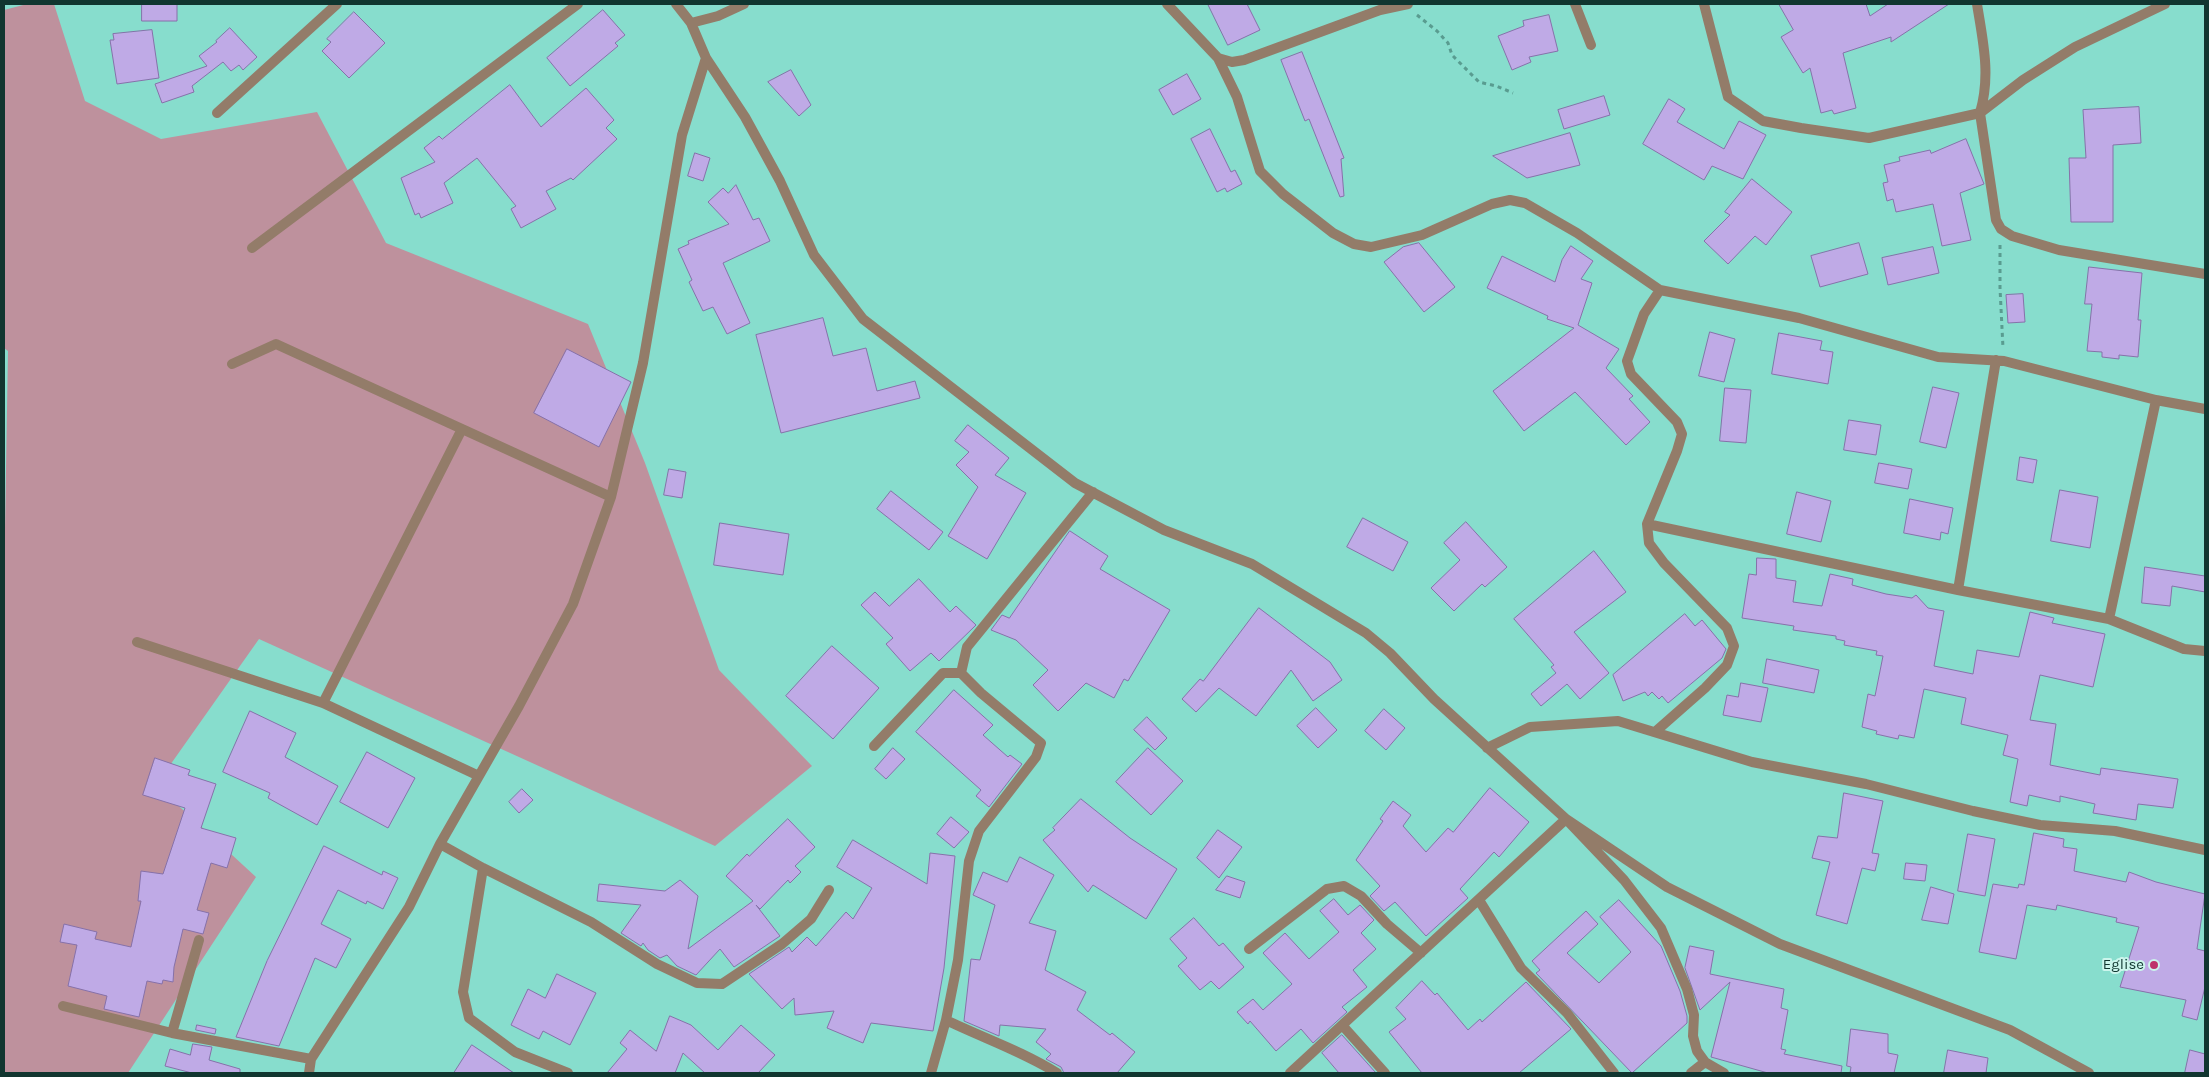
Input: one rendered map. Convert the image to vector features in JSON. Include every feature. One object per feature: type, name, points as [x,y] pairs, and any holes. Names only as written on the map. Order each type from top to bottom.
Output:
[{"type":"street","points":[[217,113],[337,4]]},
{"type":"street","points":[[252,248],[578,4]]},
{"type":"street","points":[[676,4],[691,23],[706,58],[745,117],[780,181],[814,255],[863,319],[1075,482],[1164,530],[1252,564],[1366,633],[1390,653],[1487,748],[1566,819],[1624,880],[1661,928],[1687,988],[1694,1015],[1693,1036],[1698,1051],[1706,1062],[1724,1073]]},
{"type":"street","points":[[691,23],[718,16],[744,4]]},
{"type":"street","points":[[1167,4],[1218,58],[1245,120],[1260,171],[1283,194],[1333,233],[1354,244],[1370,247],[1422,235],[1492,204],[1510,200],[1518,201],[1525,203],[1577,233],[1660,290],[1799,318],[1938,357],[2000,361],[2156,400],[2205,409]]},
{"type":"street","points":[[1218,58],[1232,62],[1244,60],[1380,10],[1406,4]]},
{"type":"street","points":[[1575,4],[1591,45]]},
{"type":"street","points":[[1706,4],[1728,97],[1763,120],[1801,128],[1869,138],[1980,113],[2023,80],[2075,46],[2164,4]]},
{"type":"street","points":[[1977,4],[1985,53],[1986,91],[1980,113],[1996,220],[2000,229],[2012,236],[2059,250],[2205,274]]},
{"type":"street","points":[[309,1073],[311,1059],[410,907],[440,844],[573,604],[611,496],[643,363],[682,135],[706,58]]},
{"type":"street","points":[[1655,732],[1705,688],[1727,665],[1734,646],[1727,628],[1664,563],[1649,544],[1647,524],[1677,451],[1682,434],[1677,422],[1630,374],[1626,361],[1644,314],[1660,290]]},
{"type":"street","points":[[232,364],[276,344],[611,496]]},
{"type":"street","points":[[1958,590],[2000,361]]},
{"type":"street","points":[[2109,619],[2156,400]]},
{"type":"street","points":[[323,703],[462,428]]},
{"type":"street","points":[[961,673],[967,647],[1093,492]]},
{"type":"street","points":[[1647,524],[1958,590],[2109,619],[2184,649],[2205,651]]},
{"type":"street","points":[[137,642],[323,703],[479,776]]},
{"type":"street","points":[[874,746],[943,673],[961,673],[981,693],[1041,744],[1036,757],[979,831],[969,861],[958,960],[946,1020],[931,1073]]},
{"type":"street","points":[[1487,748],[1530,727],[1618,721],[1752,762],[1866,784],[1973,811],[2040,824],[2115,831],[2205,850]]},
{"type":"street","points":[[1290,1073],[1566,819]]},
{"type":"street","points":[[1566,819],[1667,887],[1780,944],[2010,1030],[2089,1073]]},
{"type":"street","points":[[440,844],[483,868],[583,918],[657,964],[697,983],[722,984],[782,944],[811,919],[829,890]]},
{"type":"street","points":[[483,868],[463,992],[469,1018],[515,1052],[568,1073]]},
{"type":"street","points":[[1249,949],[1327,889],[1344,886],[1361,896],[1387,924],[1421,954]]},
{"type":"street","points":[[1479,900],[1521,968],[1567,1013],[1614,1073]]},
{"type":"street","points":[[172,1033],[199,940]]},
{"type":"street","points":[[63,1006],[172,1033],[311,1059]]},
{"type":"street","points":[[946,1020],[991,1042],[1034,1058],[1057,1073]]},
{"type":"street","points":[[1342,1025],[1385,1073]]},
{"type":"street","points":[[1691,1073],[1706,1062]]},
{"type":"path","points":[[1406,4],[1437,31],[1448,43],[1452,55],[1479,82],[1513,93]]},
{"type":"path","points":[[2000,229],[2000,361]]},
{"type":"shaded area","points":[[27,4],[54,4],[85,101],[161,139],[317,112],[386,243],[588,324],[645,463],[719,670],[812,766],[715,846],[259,639],[156,785],[256,877],[128,1073],[4,1073],[4,587],[8,351],[4,348],[4,10]]},
{"type":"building","points":[[142,4],[177,4],[177,21],[142,21]]},
{"type":"building","points":[[1208,4],[1247,4],[1260,30],[1228,45]]},
{"type":"building","points":[[1779,4],[1866,4],[1870,16],[1888,4],[1949,4],[1891,42],[1891,37],[1843,53],[1856,108],[1834,114],[1832,110],[1821,113],[1810,68],[1803,73],[1781,37],[1793,30]]},
{"type":"building","points":[[603,10],[625,35],[615,43],[618,46],[570,86],[547,58]]},
{"type":"building","points":[[354,12],[385,43],[349,78],[322,51],[331,42],[327,39]]},
{"type":"building","points":[[1549,15],[1558,51],[1529,57],[1531,62],[1512,70],[1498,36],[1524,26],[1523,21]]},
{"type":"building","points":[[230,28],[257,57],[243,70],[239,65],[231,71],[223,62],[192,86],[194,92],[162,103],[155,84],[207,66],[199,56],[217,42]]},
{"type":"building","points":[[152,30],[159,78],[117,84],[110,40],[114,40],[113,34]]},
{"type":"building","points":[[1302,52],[1344,158],[1341,159],[1344,196],[1340,197],[1309,119],[1305,121],[1281,60]]},
{"type":"building","points":[[791,70],[811,105],[799,116],[768,82]]},
{"type":"building","points":[[1187,74],[1201,99],[1173,115],[1159,90]]},
{"type":"building","points":[[510,85],[541,127],[586,88],[614,120],[606,128],[617,139],[573,180],[571,178],[546,191],[556,209],[521,228],[511,209],[516,206],[477,158],[444,183],[453,203],[421,218],[419,213],[415,215],[401,178],[435,162],[424,148],[439,136],[442,139]]},
{"type":"building","points":[[1604,96],[1610,115],[1564,129],[1558,110]]},
{"type":"building","points":[[1669,99],[1685,109],[1677,122],[1724,149],[1739,121],[1766,135],[1743,179],[1712,166],[1704,180],[1643,144]]},
{"type":"building","points":[[2139,107],[2141,143],[2113,145],[2113,222],[2071,222],[2069,158],[2086,158],[2083,110]]},
{"type":"building","points":[[1210,129],[1231,172],[1235,170],[1242,184],[1227,192],[1225,188],[1217,192],[1191,139]]},
{"type":"building","points":[[1570,133],[1580,165],[1527,178],[1493,156]]},
{"type":"building","points":[[1966,139],[1984,184],[1960,193],[1971,240],[1942,246],[1933,204],[1896,212],[1893,199],[1887,201],[1883,183],[1888,182],[1884,165],[1900,161],[1899,157],[1930,150],[1931,153]]},
{"type":"building","points":[[695,153],[710,158],[703,181],[688,176]]},
{"type":"building","points":[[1752,179],[1792,212],[1766,245],[1755,236],[1728,264],[1704,241],[1730,215],[1725,212]]},
{"type":"building","points":[[736,185],[753,220],[759,218],[770,241],[723,263],[750,323],[727,334],[713,307],[703,311],[689,282],[692,280],[678,249],[689,244],[688,241],[729,224],[708,202],[723,188],[728,193]]},
{"type":"building","points":[[1419,243],[1455,287],[1424,312],[1384,262],[1403,247]]},
{"type":"building","points":[[1859,243],[1868,274],[1820,287],[1811,256]]},
{"type":"building","points":[[1571,246],[1593,261],[1581,279],[1592,283],[1578,325],[1619,349],[1606,368],[1633,396],[1629,399],[1650,422],[1626,445],[1575,392],[1524,431],[1493,391],[1574,328],[1547,319],[1548,316],[1487,288],[1502,256],[1555,282],[1562,260]]},
{"type":"building","points":[[1933,247],[1939,273],[1888,285],[1882,258]]},
{"type":"building","points":[[2089,267],[2142,273],[2138,320],[2141,320],[2138,357],[2119,355],[2119,359],[2102,357],[2102,352],[2087,351],[2092,304],[2085,304]]},
{"type":"building","points":[[2023,294],[2025,322],[2008,323],[2006,295]]},
{"type":"building","points":[[823,318],[833,356],[866,348],[877,391],[915,381],[920,398],[781,433],[756,335]]},
{"type":"building","points":[[1710,332],[1735,339],[1724,382],[1699,376]]},
{"type":"building","points":[[1779,333],[1822,341],[1820,350],[1833,352],[1828,384],[1772,374]]},
{"type":"building","points":[[567,349],[631,382],[599,447],[534,413]]},
{"type":"building","points":[[1933,387],[1959,393],[1946,448],[1920,442]]},
{"type":"building","points":[[1725,388],[1751,390],[1746,443],[1720,441]]},
{"type":"building","points":[[1849,420],[1881,425],[1876,455],[1844,450]]},
{"type":"building","points":[[968,425],[1009,458],[995,475],[1026,493],[987,559],[948,536],[978,487],[956,465],[969,452],[955,441]]},
{"type":"building","points":[[2020,457],[2037,460],[2033,483],[2017,480]]},
{"type":"building","points":[[1879,463],[1912,469],[1908,489],[1875,483]]},
{"type":"building","points":[[669,469],[686,472],[682,498],[664,495]]},
{"type":"building","points":[[2060,490],[2098,497],[2090,548],[2051,541]]},
{"type":"building","points":[[891,491],[943,532],[929,550],[877,509]]},
{"type":"building","points":[[1797,492],[1831,501],[1821,542],[1787,534]]},
{"type":"building","points":[[1910,499],[1953,508],[1948,534],[1941,532],[1940,540],[1904,533]]},
{"type":"building","points":[[1363,518],[1408,542],[1393,571],[1347,547]]},
{"type":"building","points":[[1466,522],[1507,567],[1485,587],[1482,584],[1454,611],[1431,588],[1460,560],[1444,543]]},
{"type":"building","points":[[720,523],[789,534],[783,575],[714,565]]},
{"type":"building","points":[[1070,531],[1108,556],[1100,569],[1170,610],[1128,681],[1124,679],[1114,698],[1086,683],[1058,711],[1033,685],[1048,670],[1016,640],[991,630],[1002,615],[1009,618]]},
{"type":"building","points":[[1594,551],[1626,592],[1574,632],[1609,673],[1580,699],[1567,684],[1541,706],[1531,694],[1556,673],[1551,667],[1554,665],[1514,619]]},
{"type":"building","points":[[1757,558],[1776,559],[1776,578],[1796,581],[1793,602],[1822,606],[1830,574],[1853,579],[1852,585],[1886,594],[1912,598],[1916,595],[1928,608],[1944,611],[1934,666],[1973,674],[1977,650],[2019,657],[2030,612],[2054,618],[2052,623],[2105,634],[2093,687],[2040,675],[2030,720],[2056,724],[2050,765],[2100,775],[2101,768],[2178,779],[2173,808],[2138,804],[2136,820],[2093,813],[2095,804],[2060,796],[2060,802],[2029,795],[2027,806],[2010,802],[2018,759],[2003,755],[2008,735],[1961,724],[1966,698],[1924,689],[1914,738],[1899,735],[1898,739],[1876,734],[1877,731],[1862,727],[1868,694],[1875,696],[1883,656],[1876,655],[1877,651],[1844,645],[1845,641],[1836,639],[1836,636],[1793,630],[1794,626],[1742,618],[1749,574],[1756,575]]},
{"type":"building","points":[[2145,567],[2205,576],[2205,592],[2172,586],[2170,606],[2142,603]]},
{"type":"building","points":[[919,579],[950,612],[956,606],[976,625],[939,661],[931,653],[910,671],[886,644],[893,638],[861,605],[875,592],[889,606]]},
{"type":"building","points":[[1259,608],[1330,662],[1342,680],[1313,701],[1291,670],[1256,716],[1219,688],[1196,712],[1182,699],[1200,679],[1203,681]]},
{"type":"building","points":[[1685,614],[1695,626],[1702,620],[1726,649],[1722,658],[1668,703],[1662,696],[1659,699],[1652,692],[1648,696],[1645,692],[1623,701],[1613,675]]},
{"type":"building","points":[[832,646],[879,688],[833,739],[786,696]]},
{"type":"building","points":[[1767,659],[1819,670],[1814,693],[1763,683]]},
{"type":"building","points":[[1741,683],[1768,688],[1761,722],[1723,715],[1727,695],[1738,697]]},
{"type":"building","points":[[954,690],[993,725],[983,735],[1008,757],[1010,755],[1022,764],[989,807],[976,796],[981,790],[916,732]]},
{"type":"building","points":[[1316,708],[1337,730],[1318,748],[1297,726]]},
{"type":"building","points":[[1384,709],[1405,728],[1386,750],[1365,731]]},
{"type":"building","points":[[250,711],[296,733],[285,757],[338,786],[317,825],[268,798],[270,793],[223,772]]},
{"type":"building","points":[[1147,717],[1167,738],[1155,750],[1134,730]]},
{"type":"building","points":[[893,748],[905,759],[886,779],[875,769]]},
{"type":"building","points":[[1148,748],[1183,781],[1151,815],[1116,782]]},
{"type":"building","points":[[367,752],[415,778],[388,828],[340,802]]},
{"type":"building","points":[[155,758],[190,770],[188,775],[216,784],[201,828],[236,838],[227,868],[211,863],[197,910],[209,913],[203,934],[183,929],[174,967],[173,982],[163,980],[162,984],[147,981],[139,1017],[104,1009],[107,996],[68,986],[77,945],[60,942],[64,924],[97,932],[95,939],[131,947],[141,901],[138,901],[141,871],[163,874],[185,808],[143,795]]},
{"type":"building","points":[[1490,788],[1529,822],[1499,857],[1494,852],[1460,889],[1468,898],[1426,936],[1395,902],[1384,911],[1370,896],[1380,886],[1356,860],[1383,821],[1380,819],[1393,801],[1411,815],[1403,826],[1426,852],[1448,828],[1453,832]]},
{"type":"building","points":[[522,789],[533,800],[519,813],[509,802]]},
{"type":"building","points":[[1844,793],[1883,801],[1872,853],[1879,854],[1875,871],[1862,868],[1847,924],[1816,915],[1830,862],[1812,858],[1818,836],[1837,838]]},
{"type":"building","points":[[1081,799],[1130,838],[1177,869],[1146,919],[1093,885],[1088,892],[1043,840],[1055,830],[1053,828]]},
{"type":"building","points":[[951,817],[969,832],[954,848],[937,834]]},
{"type":"building","points":[[788,819],[815,847],[795,866],[801,872],[790,883],[788,880],[760,909],[756,905],[780,936],[734,967],[720,949],[696,975],[677,966],[667,955],[660,958],[648,950],[643,943],[641,946],[621,933],[641,905],[597,901],[599,884],[665,891],[680,880],[698,896],[688,949],[753,901],[726,876],[747,854],[749,856]]},
{"type":"building","points":[[1218,830],[1242,847],[1219,878],[1197,858]]},
{"type":"building","points":[[2034,833],[2064,839],[2063,847],[2077,849],[2074,871],[2126,882],[2129,872],[2156,882],[2205,894],[2197,949],[2205,951],[2205,987],[2197,1020],[2182,1016],[2186,1000],[2120,987],[2139,927],[2116,922],[2117,918],[2057,905],[2056,910],[2027,905],[2016,959],[1979,952],[1993,884],[2018,888],[2019,884],[2024,885]]},
{"type":"building","points":[[1968,834],[1995,839],[1985,896],[1958,891]]},
{"type":"building","points":[[853,840],[927,884],[930,853],[955,856],[944,968],[933,1031],[871,1023],[863,1043],[827,1028],[834,1011],[795,1015],[794,998],[782,1009],[749,974],[789,947],[792,952],[807,937],[816,946],[846,912],[853,919],[872,888],[837,867]]},
{"type":"building","points":[[324,846],[382,875],[383,871],[398,878],[383,909],[367,901],[366,904],[338,890],[321,924],[351,939],[336,968],[315,958],[279,1046],[236,1037],[267,961]]},
{"type":"building","points":[[1020,857],[1054,875],[1029,923],[1056,931],[1045,970],[1086,992],[1077,1010],[1110,1035],[1112,1033],[1135,1052],[1117,1073],[1064,1073],[1061,1067],[1046,1059],[1051,1054],[1036,1042],[1046,1029],[1000,1025],[999,1036],[964,1021],[971,959],[980,960],[995,905],[973,895],[983,872],[1007,882]]},
{"type":"building","points":[[1906,863],[1927,865],[1925,881],[1904,879]]},
{"type":"building","points":[[1227,876],[1245,882],[1240,898],[1216,890]]},
{"type":"building","points":[[1931,887],[1954,894],[1948,924],[1922,920]]},
{"type":"building","points":[[1334,899],[1348,915],[1360,905],[1374,920],[1361,933],[1376,949],[1353,970],[1367,987],[1342,1007],[1347,1012],[1313,1043],[1301,1029],[1276,1051],[1250,1021],[1248,1024],[1237,1012],[1253,999],[1263,1010],[1292,984],[1263,953],[1285,933],[1309,959],[1339,932],[1320,911]]},
{"type":"building","points":[[1619,900],[1661,946],[1680,991],[1687,1016],[1687,1023],[1632,1073],[1536,973],[1540,970],[1532,961],[1586,911],[1598,924],[1567,953],[1599,983],[1631,952],[1600,917]]},
{"type":"building","points":[[1194,918],[1219,946],[1223,943],[1244,967],[1219,989],[1211,981],[1200,990],[1178,966],[1187,958],[1170,939]]},
{"type":"building","points":[[1690,946],[1714,951],[1710,974],[1784,989],[1781,1008],[1788,1010],[1781,1049],[1786,1050],[1784,1054],[1842,1066],[1841,1073],[1768,1073],[1711,1057],[1730,982],[1700,1010],[1685,968]]},
{"type":"building","points":[[557,974],[596,993],[570,1045],[543,1031],[539,1039],[511,1025],[528,989],[545,998]]},
{"type":"building","points":[[1422,981],[1435,995],[1437,993],[1468,1030],[1480,1019],[1482,1022],[1526,982],[1571,1029],[1519,1073],[1422,1073],[1389,1032],[1406,1019],[1396,1008]]},
{"type":"building","points":[[670,1016],[691,1025],[718,1050],[741,1025],[775,1055],[758,1073],[705,1073],[683,1053],[675,1073],[607,1073],[627,1049],[620,1043],[630,1030],[656,1051]]},
{"type":"building","points":[[197,1025],[216,1029],[215,1034],[196,1030]]},
{"type":"building","points":[[1851,1029],[1888,1034],[1888,1053],[1898,1055],[1894,1073],[1850,1073],[1851,1067],[1847,1066]]},
{"type":"building","points":[[1342,1035],[1376,1073],[1339,1073],[1322,1053]]},
{"type":"building","points":[[193,1044],[212,1047],[209,1060],[240,1069],[240,1073],[192,1073],[165,1066],[170,1049],[190,1055]]},
{"type":"building","points":[[472,1045],[514,1073],[454,1073]]},
{"type":"building","points":[[1948,1050],[1988,1058],[1986,1073],[1944,1073]]},
{"type":"building","points":[[2190,1050],[2205,1054],[2205,1073],[2185,1073]]},
{"type":"place","name":"Eglise","points":[[2154,965]]}]
